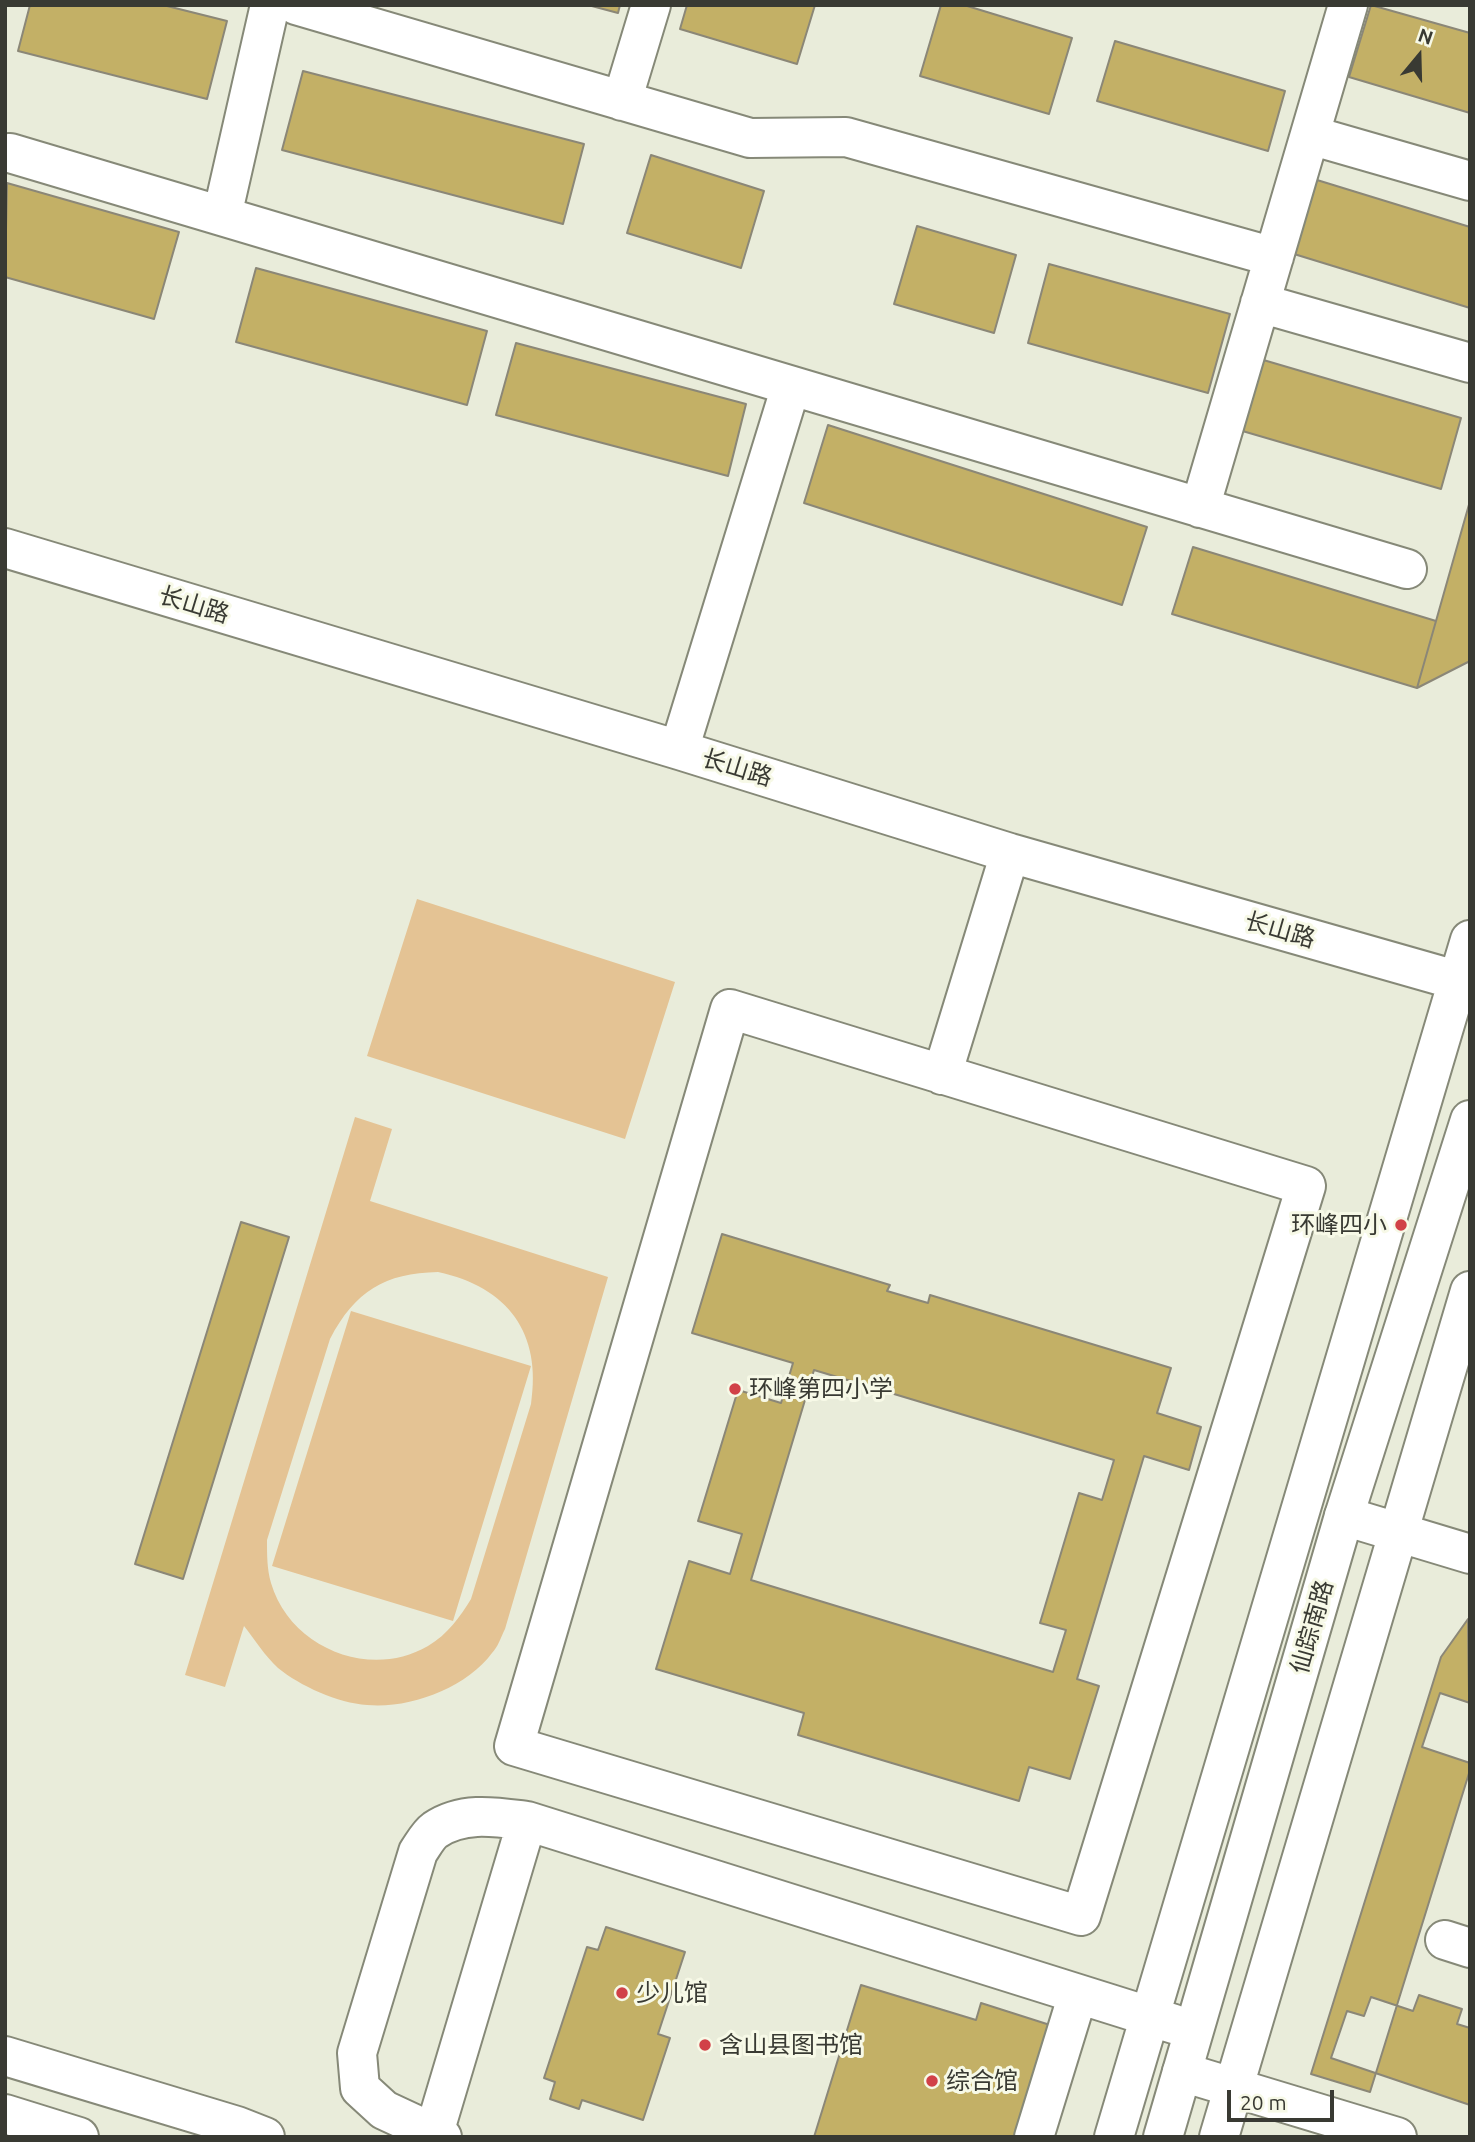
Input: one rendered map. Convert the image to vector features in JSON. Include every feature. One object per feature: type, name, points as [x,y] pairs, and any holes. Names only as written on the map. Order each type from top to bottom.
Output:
[{"type":"street","points":[[222,216],[270,5]]},
{"type":"street","points":[[296,5],[750,138],[846,137],[1274,257]]},
{"type":"street","points":[[622,101],[651,5]]},
{"type":"street","points":[[1200,508],[1348,5]]},
{"type":"street","points":[[1310,135],[1470,181]]},
{"type":"street","points":[[10,153],[1406,569]]},
{"type":"street","points":[[1261,303],[1470,363]]},
{"type":"street","points":[[679,750],[791,386]]},
{"type":"street","name":"长山路","points":[[5,548],[679,750],[1010,853],[1464,982]]},
{"type":"street","points":[[942,1075],[1010,853]]},
{"type":"street","points":[[1114,2137],[1464,982],[1470,940]]},
{"type":"street","points":[[730,1009],[942,1075],[1306,1186],[1081,1916],[514,1746],[730,1009]]},
{"type":"street","name":"仙踪南路","points":[[1163,2137],[1344,1516],[1470,1120]]},
{"type":"street","points":[[1219,2137],[1470,1292],[1419,1276]]},
{"type":"street","points":[[1344,1516],[1470,1555]]},
{"type":"street","points":[[527,1821],[438,2135],[384,2110],[360,2088],[357,2053],[418,1852],[433,1831],[456,1819],[486,1815],[527,1821],[1194,2030]]},
{"type":"street","points":[[1034,2137],[1078,1994]]},
{"type":"street","points":[[5,2056],[237,2126],[265,2137]]},
{"type":"street","points":[[1182,2072],[1397,2137]]},
{"type":"street","points":[[5,2114],[79,2137]]},
{"type":"shaded area","points":[[417,899],[675,982],[625,1139],[367,1056]]},
{"type":"shaded area","points":[[355,1117],[392,1129],[370,1201],[608,1277],[505,1629],[494,1651],[468,1676],[436,1694],[401,1703],[356,1704],[308,1687],[278,1668],[244,1626],[225,1687],[185,1675]],"holes":[[[438,1272],[463,1279],[484,1289],[515,1317],[525,1335],[531,1356],[533,1379],[531,1404],[471,1599],[458,1619],[442,1636],[428,1646],[405,1656],[382,1660],[335,1652],[295,1625],[281,1606],[271,1583],[267,1551],[267,1540],[330,1339],[350,1308],[361,1297],[387,1281],[402,1276]]]},
{"type":"shaded area","points":[[351,1311],[531,1366],[453,1621],[272,1566]]},
{"type":"building","points":[[30,5],[163,5],[227,21],[207,99],[18,51]]},
{"type":"building","points":[[588,5],[620,5],[618,13]]},
{"type":"building","points":[[687,5],[815,5],[797,64],[680,29]]},
{"type":"building","points":[[941,5],[964,5],[1072,38],[1049,114],[920,76]]},
{"type":"building","points":[[1371,5],[1470,33],[1470,113],[1349,77]]},
{"type":"building","points":[[1115,41],[1285,91],[1268,151],[1097,101]]},
{"type":"building","points":[[303,71],[584,144],[563,224],[282,150]]},
{"type":"building","points":[[651,155],[764,191],[741,268],[627,233]]},
{"type":"building","points":[[1317,180],[1470,227],[1470,308],[1294,254]]},
{"type":"building","points":[[7,183],[179,232],[154,319],[5,277]]},
{"type":"building","points":[[917,226],[1016,255],[994,333],[894,304]]},
{"type":"building","points":[[1049,264],[1230,314],[1208,393],[1028,343]]},
{"type":"building","points":[[256,268],[487,331],[467,405],[236,342]]},
{"type":"building","points":[[516,343],[746,404],[728,476],[496,415]]},
{"type":"building","points":[[1260,359],[1461,418],[1441,489],[1239,430]]},
{"type":"building","points":[[828,425],[1147,527],[1122,605],[804,503]]},
{"type":"building","points":[[1470,501],[1470,661],[1417,688],[1436,621]]},
{"type":"building","points":[[1193,547],[1436,621],[1417,688],[1172,614]]},
{"type":"building","points":[[241,1222],[289,1237],[183,1579],[135,1564]]},
{"type":"building","points":[[722,1234],[890,1285],[887,1291],[928,1303],[930,1295],[1171,1368],[1157,1413],[1201,1427],[1189,1470],[1144,1456],[1077,1679],[1099,1686],[1070,1779],[1029,1767],[1019,1801],[798,1735],[804,1713],[656,1669],[689,1561],[730,1574],[742,1534],[698,1521],[738,1390],[781,1403],[793,1363],[692,1333]],"holes":[[[814,1370],[1114,1460],[1102,1500],[1079,1493],[1040,1623],[1066,1630],[1053,1672],[751,1580]]]},
{"type":"building","points":[[1468,1619],[1470,1770],[1370,2092],[1311,2074],[1441,1657]]},
{"type":"building","points":[[1440,1693],[1470,1703],[1470,1763],[1422,1747]]},
{"type":"building","name":"少儿馆","points":[[606,1927],[685,1952],[658,2034],[670,2038],[643,2120],[582,2100],[579,2109],[550,2099],[555,2082],[544,2078],[587,1947],[598,1950]]},
{"type":"building","name":"综合馆","points":[[861,1985],[976,2020],[981,2003],[1050,2025],[1015,2137],[814,2137]]},
{"type":"building","points":[[1419,1995],[1462,2009],[1457,2024],[1470,2028],[1470,2105],[1331,2058],[1347,2011],[1364,2016],[1371,1997],[1413,2011]]},
{"type":"place","name":"环峰四小","points":[[1401,1225]]},
{"type":"place","name":"环峰第四小学","points":[[735,1389]]},
{"type":"place","name":"少儿馆","points":[[622,1993]]},
{"type":"place","name":"含山县图书馆","points":[[705,2045]]},
{"type":"place","name":"综合馆","points":[[932,2081]]}]
